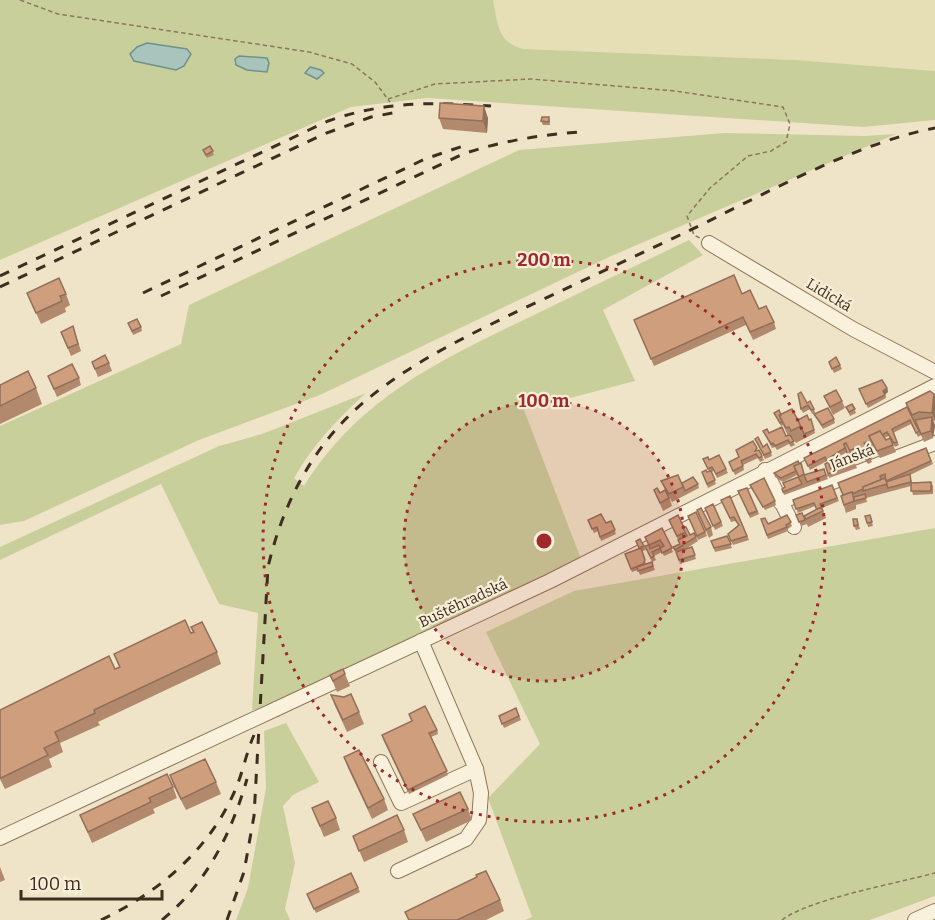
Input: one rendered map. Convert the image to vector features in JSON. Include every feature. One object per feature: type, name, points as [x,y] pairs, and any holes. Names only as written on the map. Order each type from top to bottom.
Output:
[{"type":"street","name":"Lidická","points":[[709,243],[853,329],[935,372]]},
{"type":"street","name":"Buštěhradská","points":[[0,838],[550,581],[765,470],[935,386]]},
{"type":"street","name":"Jánská","points":[[780,502],[935,443]]},
{"type":"street","points":[[765,470],[794,527]]},
{"type":"street","points":[[398,871],[466,839],[479,820],[481,793],[476,769],[421,641]]},
{"type":"street","points":[[381,762],[401,803],[476,769]]},
{"type":"street","points":[[915,920],[935,911]]},
{"type":"path","points":[[20,0],[58,14],[320,55],[352,64],[375,82],[390,102]]},
{"type":"path","points":[[388,99],[435,84],[531,79],[675,91],[783,107],[790,124],[786,142],[771,151],[748,156],[710,188],[687,216],[694,235],[709,243]]},
{"type":"path","points":[[782,920],[791,913],[821,903],[935,873]]},
{"type":"shaded area","points":[[493,0],[935,0],[935,71],[796,60],[524,49],[511,45],[500,34]]},
{"type":"green space","points":[[0,0],[493,0],[500,31],[508,42],[524,49],[796,60],[935,71],[935,120],[863,127],[427,98],[351,107],[0,260]]},
{"type":"green space","points":[[724,133],[864,136],[896,134],[609,257],[320,395],[199,440],[24,521],[0,525],[0,426],[181,344],[189,305],[519,150]]},
{"type":"green space","points":[[689,240],[703,255],[603,310],[635,381],[524,410],[581,559],[266,709],[252,710],[258,613],[219,604],[161,484],[0,560],[0,547],[219,446],[262,434],[366,393],[327,432],[301,466],[294,478],[304,486],[326,455],[351,428],[377,404],[435,365]]},
{"type":"green space","points":[[935,528],[935,896],[870,920],[525,920],[532,917],[488,798],[540,744],[486,632],[574,591]]},
{"type":"green space","points":[[286,723],[319,782],[293,795],[283,806],[295,863],[285,909],[290,920],[236,920],[248,888],[266,788],[264,731]]},
{"type":"water","points":[[147,43],[187,49],[191,54],[184,66],[176,70],[134,61],[130,54],[137,47]]},
{"type":"water","points":[[239,56],[267,58],[269,63],[267,72],[247,70],[236,65],[235,59]]},
{"type":"water","points":[[310,67],[324,73],[317,79],[305,73]]},
{"type":"building","points":[[440,103],[484,106],[483,121],[439,118]]},
{"type":"building","points":[[542,117],[549,117],[549,122],[541,121]]},
{"type":"building","points":[[210,146],[213,151],[206,155],[203,150]]},
{"type":"building","points":[[734,275],[742,294],[750,290],[759,309],[766,306],[774,322],[750,332],[743,317],[651,359],[634,320]]},
{"type":"building","points":[[59,278],[66,294],[60,296],[62,301],[36,313],[27,293]]},
{"type":"building","points":[[137,319],[141,327],[132,331],[128,323]]},
{"type":"building","points":[[73,326],[78,344],[68,348],[61,332]]},
{"type":"building","points":[[105,355],[109,363],[95,369],[92,362]]},
{"type":"building","points":[[836,357],[840,365],[832,369],[829,362]]},
{"type":"building","points":[[72,364],[79,378],[54,389],[48,376]]},
{"type":"building","points":[[28,371],[36,388],[0,406],[0,385]]},
{"type":"building","points":[[882,380],[887,388],[883,391],[885,395],[866,404],[859,389]]},
{"type":"building","points":[[836,390],[842,401],[830,407],[824,396]]},
{"type":"building","points":[[930,391],[934,394],[932,413],[919,412],[912,415],[906,403]]},
{"type":"building","points":[[801,392],[807,403],[810,401],[814,409],[811,410],[808,405],[801,409],[798,394]]},
{"type":"building","points":[[852,404],[855,409],[849,412],[846,407]]},
{"type":"building","points":[[907,407],[919,431],[916,433],[910,420],[892,429],[897,442],[894,443],[887,432],[882,435],[880,431],[869,436],[872,443],[869,445],[867,442],[864,443],[871,458],[867,460],[857,447],[849,451],[846,443],[845,448],[826,460],[825,457],[808,466],[804,458]]},
{"type":"building","points":[[828,408],[834,419],[822,425],[814,414]]},
{"type":"building","points":[[792,409],[801,426],[791,431],[789,427],[786,428],[779,415]]},
{"type":"building","points":[[779,410],[782,422],[780,423],[774,413]]},
{"type":"building","points":[[807,415],[809,420],[811,419],[814,430],[804,434],[798,420]]},
{"type":"building","points":[[932,417],[931,431],[921,434],[915,420]]},
{"type":"building","points":[[782,427],[786,436],[790,435],[794,441],[790,443],[788,440],[775,446],[771,444],[763,431],[767,429],[769,433]]},
{"type":"building","points":[[880,431],[886,440],[890,438],[893,445],[877,451],[869,436]]},
{"type":"building","points":[[758,437],[763,447],[767,444],[771,452],[764,455],[755,439]]},
{"type":"building","points":[[753,441],[757,448],[755,451],[759,450],[762,456],[759,458],[756,454],[741,461],[743,466],[733,471],[729,462],[739,457],[736,450]]},
{"type":"building","points":[[846,443],[854,460],[831,469],[828,463],[849,459],[844,444]]},
{"type":"building","points":[[926,448],[931,461],[886,481],[885,474],[880,476],[881,480],[863,489],[843,495],[838,483]]},
{"type":"building","points":[[719,455],[726,469],[716,474],[712,467],[708,469],[703,459],[708,457],[709,460]]},
{"type":"building","points":[[798,461],[799,464],[794,466],[796,471],[781,478],[774,473]]},
{"type":"building","points":[[828,462],[832,472],[828,474],[825,464]]},
{"type":"building","points":[[801,463],[804,474],[799,477],[794,466]]},
{"type":"building","points":[[824,469],[826,475],[807,482],[804,475]]},
{"type":"building","points":[[711,471],[715,480],[707,484],[702,472]]},
{"type":"building","points":[[910,474],[911,482],[888,488],[886,482]]},
{"type":"building","points":[[678,475],[683,487],[669,494],[661,481]]},
{"type":"building","points":[[693,477],[698,484],[685,491],[682,483]]},
{"type":"building","points":[[798,477],[802,484],[783,492],[782,489],[785,487],[783,483]]},
{"type":"building","points":[[764,478],[775,501],[763,507],[750,485]]},
{"type":"building","points":[[885,478],[887,484],[863,491],[863,487]]},
{"type":"building","points":[[931,482],[931,491],[911,491],[911,483]]},
{"type":"building","points":[[832,485],[837,498],[820,504],[821,507],[817,510],[814,503],[796,509],[793,500]]},
{"type":"building","points":[[657,488],[660,493],[665,490],[669,498],[660,503],[654,490]]},
{"type":"building","points":[[747,488],[757,511],[749,514],[738,491]]},
{"type":"building","points":[[852,492],[854,501],[844,505],[841,496]]},
{"type":"building","points":[[865,494],[866,498],[854,501],[854,497]]},
{"type":"building","points":[[730,496],[747,536],[731,541],[728,534],[739,525],[734,517],[730,518],[721,500]]},
{"type":"building","points":[[713,504],[721,522],[713,526],[705,508]]},
{"type":"building","points":[[821,507],[823,511],[806,519],[804,516]]},
{"type":"building","points":[[701,508],[711,527],[706,530],[697,510]]},
{"type":"building","points":[[696,512],[705,532],[697,536],[688,516]]},
{"type":"building","points":[[802,513],[805,520],[799,522],[796,515]]},
{"type":"building","points":[[601,514],[606,523],[611,521],[615,530],[600,537],[597,527],[592,529],[588,520]]},
{"type":"building","points":[[678,515],[686,532],[677,536],[669,520]]},
{"type":"building","points":[[787,515],[791,522],[786,525],[787,527],[767,535],[761,519],[765,518],[768,524]]},
{"type":"building","points":[[870,515],[872,522],[867,523],[865,516]]},
{"type":"building","points":[[853,519],[857,519],[858,525],[854,526]]},
{"type":"building","points":[[686,527],[690,535],[694,533],[696,537],[675,550],[673,547],[680,544],[678,540],[687,536],[683,528]]},
{"type":"building","points":[[662,528],[672,548],[662,553],[660,548],[664,546],[660,540],[649,545],[645,537]]},
{"type":"building","points":[[727,536],[731,544],[714,548],[711,541]]},
{"type":"building","points":[[640,539],[644,546],[639,548],[636,541]]},
{"type":"building","points":[[649,545],[650,549],[659,545],[660,548],[652,552],[654,556],[651,558],[645,546]]},
{"type":"building","points":[[692,547],[695,555],[679,560],[676,552]]},
{"type":"building","points":[[641,548],[645,560],[643,564],[631,569],[625,554]]},
{"type":"building","points":[[652,562],[653,566],[638,571],[637,567]]},
{"type":"building","points":[[185,620],[191,633],[194,632],[191,627],[202,622],[217,652],[94,710],[95,713],[55,732],[59,741],[44,748],[48,755],[1,778],[0,710],[109,656],[115,669],[120,667],[114,654]]},
{"type":"building","points":[[343,669],[345,674],[333,681],[330,675]]},
{"type":"building","points":[[351,694],[359,712],[343,720],[331,695],[344,697]]},
{"type":"building","points":[[425,706],[437,730],[429,733],[447,771],[408,790],[382,735],[412,721],[409,714]]},
{"type":"building","points":[[516,708],[519,716],[502,724],[499,716]]},
{"type":"building","points":[[359,750],[384,799],[368,808],[344,757]]},
{"type":"building","points":[[205,759],[216,782],[181,799],[170,775]]},
{"type":"building","points":[[167,774],[173,787],[149,798],[151,802],[88,832],[80,815]]},
{"type":"building","points":[[460,792],[468,809],[421,830],[413,814]]},
{"type":"building","points":[[328,801],[336,818],[320,826],[312,808]]},
{"type":"building","points":[[397,815],[404,830],[359,851],[353,836]]},
{"type":"building","points":[[486,871],[500,900],[457,920],[409,920],[405,912]]},
{"type":"building","points":[[351,873],[358,888],[314,909],[307,894]]},
{"type":"railway","points":[[0,276],[328,121],[349,114],[409,104],[491,106]]},
{"type":"railway","points":[[0,287],[324,134],[371,117],[398,112]]},
{"type":"railway","points":[[227,920],[244,872],[254,816],[268,567],[282,520],[302,477],[315,456],[346,419],[364,402],[400,375],[439,351],[520,310],[838,159],[871,146],[935,128]]},
{"type":"railway","points":[[161,296],[463,154],[521,139],[580,132]]},
{"type":"railway","points":[[143,293],[425,159],[469,144]]},
{"type":"railway","points":[[101,920],[144,896],[183,865],[200,847],[228,806],[254,735]]},
{"type":"railway","points":[[162,920],[192,890],[215,856],[233,819],[247,779]]}]
